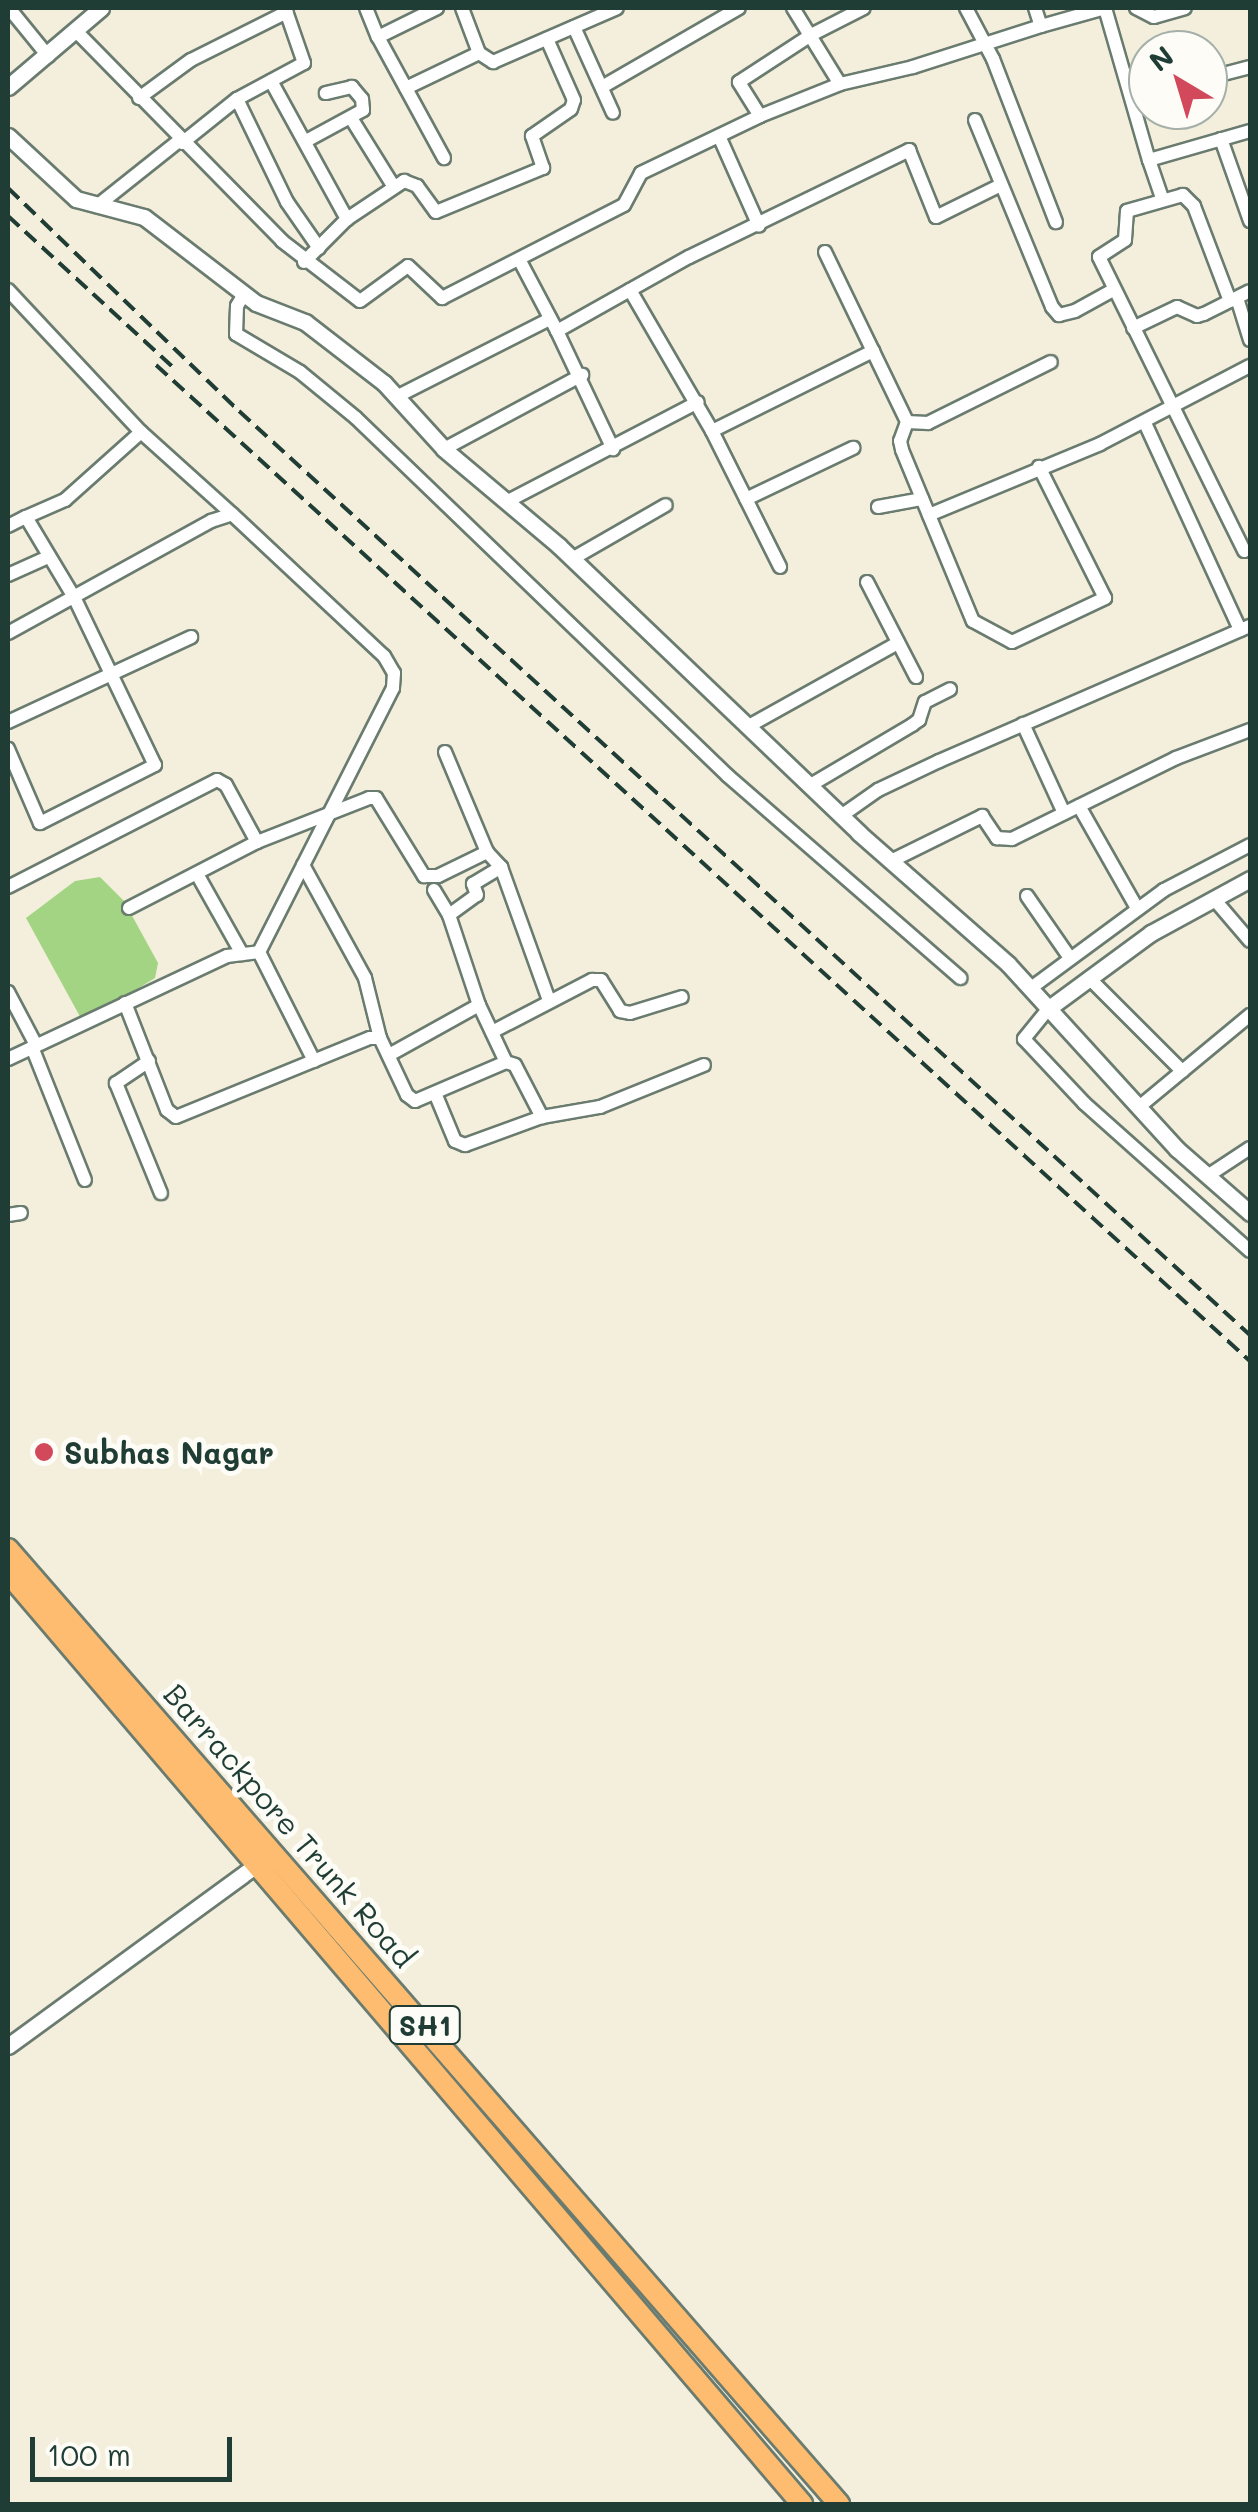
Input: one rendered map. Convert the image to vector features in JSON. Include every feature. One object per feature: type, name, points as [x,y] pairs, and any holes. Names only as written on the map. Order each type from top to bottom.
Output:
[{"type":"main road","name":"Barrackpore Trunk Road","points":[[8,1550],[802,2504]]},
{"type":"main road","name":"Barrackpore Trunk Road","points":[[8,1573],[266,1857],[839,2504]]},
{"type":"street","points":[[9,8],[48,56]]},
{"type":"street","points":[[366,8],[444,158]]},
{"type":"street","points":[[378,36],[437,8]]},
{"type":"street","points":[[462,8],[479,53],[493,62],[617,8]]},
{"type":"street","points":[[602,87],[739,8]]},
{"type":"street","points":[[793,8],[840,84]]},
{"type":"street","points":[[760,116],[740,82],[810,35],[864,8]]},
{"type":"street","points":[[966,8],[985,44],[1056,222]]},
{"type":"street","points":[[1035,8],[1041,26]]},
{"type":"street","points":[[75,30],[304,262],[360,301],[408,266],[442,298],[624,206],[642,174],[760,116],[840,84],[1041,26],[1107,8],[1128,84]]},
{"type":"street","points":[[1141,9],[1154,17],[1185,8]]},
{"type":"street","points":[[8,86],[48,56],[97,9]]},
{"type":"street","points":[[97,206],[237,99],[304,63],[286,10],[191,60],[140,98]]},
{"type":"street","points":[[574,27],[612,114]]},
{"type":"street","points":[[304,262],[348,219],[404,180],[418,186],[436,212],[543,168],[532,136],[571,109],[574,100],[547,39]]},
{"type":"street","points":[[406,88],[479,53]]},
{"type":"street","points":[[271,82],[348,219]]},
{"type":"street","points":[[306,141],[350,118],[364,105],[352,86],[326,93]]},
{"type":"street","points":[[237,99],[288,202],[319,248]]},
{"type":"street","points":[[350,118],[394,187]]},
{"type":"street","points":[[975,120],[1058,315],[1113,290]]},
{"type":"street","points":[[1141,130],[1162,198]]},
{"type":"street","points":[[1150,160],[1250,131]]},
{"type":"street","points":[[8,136],[76,200],[144,217],[244,294],[278,314],[304,322],[396,397],[444,450],[572,559],[841,816],[1030,988],[1177,1149],[1250,1213]]},
{"type":"street","points":[[719,136],[759,226]]},
{"type":"street","points":[[1221,139],[1250,221]]},
{"type":"street","points":[[396,397],[630,290],[909,150],[936,217],[1002,185]]},
{"type":"street","points":[[1244,552],[1099,258],[1125,240],[1128,211],[1162,198],[1189,198],[1239,297],[1250,340]]},
{"type":"street","points":[[825,252],[908,422],[900,441],[973,621],[1012,642],[1105,598],[1039,466]]},
{"type":"street","points":[[520,261],[582,375],[613,449]]},
{"type":"street","points":[[8,290],[141,432],[384,656],[394,673],[394,688],[259,952]]},
{"type":"street","points":[[630,290],[698,402],[780,567]]},
{"type":"street","points":[[244,294],[237,306],[236,334],[300,372],[356,418],[728,776],[960,978]]},
{"type":"street","points":[[1133,328],[1170,308],[1181,306],[1197,316],[1239,297]]},
{"type":"street","points":[[712,432],[874,351]]},
{"type":"street","points":[[908,422],[928,423],[1051,362]]},
{"type":"street","points":[[929,515],[1145,422],[1250,366]]},
{"type":"street","points":[[444,450],[582,375]]},
{"type":"street","points":[[506,502],[698,402]]},
{"type":"street","points":[[841,816],[878,790],[1245,628],[1145,422]]},
{"type":"street","points":[[8,526],[65,500],[141,432]]},
{"type":"street","points":[[746,500],[854,448]]},
{"type":"street","points":[[878,507],[922,499]]},
{"type":"street","points":[[572,559],[666,505]]},
{"type":"street","points":[[8,633],[210,521],[232,514]]},
{"type":"street","points":[[8,750],[40,823],[154,766],[75,599],[26,517]]},
{"type":"street","points":[[8,575],[48,557]]},
{"type":"street","points":[[868,582],[916,677]]},
{"type":"street","points":[[8,722],[190,637]]},
{"type":"street","points":[[746,727],[898,643]]},
{"type":"street","points":[[809,786],[912,725],[919,720],[924,702],[950,690]]},
{"type":"street","points":[[1023,724],[1064,813]]},
{"type":"street","points":[[891,861],[982,816],[1004,841],[1176,758],[1250,730]]},
{"type":"street","points":[[444,752],[486,852],[501,867],[549,1000]]},
{"type":"street","points":[[8,888],[218,780],[226,785],[257,842]]},
{"type":"street","points":[[129,908],[257,842],[376,798],[418,870],[430,879],[486,852]]},
{"type":"street","points":[[1079,806],[1137,908]]},
{"type":"street","points":[[1030,988],[1137,908],[1205,865],[1250,845]]},
{"type":"street","points":[[303,865],[365,978],[380,1038],[407,1095],[415,1101],[506,1062]]},
{"type":"street","points":[[449,915],[476,895],[473,884],[501,867]]},
{"type":"street","points":[[197,874],[242,954]]},
{"type":"street","points":[[1250,879],[1151,933],[1049,1008],[1024,1039],[1084,1103],[1250,1251]]},
{"type":"street","points":[[434,890],[449,915],[479,1006],[506,1062],[516,1066],[542,1117]]},
{"type":"street","points":[[1027,896],[1070,958]]},
{"type":"street","points":[[1214,899],[1250,941]]},
{"type":"street","points":[[8,1059],[227,956],[259,952]]},
{"type":"street","points":[[259,952],[314,1061]]},
{"type":"street","points":[[1089,978],[1182,1071]]},
{"type":"street","points":[[492,1032],[592,980],[601,980],[620,1011],[630,1013],[682,997]]},
{"type":"street","points":[[8,993],[34,1046],[85,1180]]},
{"type":"street","points":[[125,1003],[167,1110],[176,1117],[380,1038]]},
{"type":"street","points":[[389,1055],[479,1006]]},
{"type":"street","points":[[1139,1107],[1250,1014]]},
{"type":"street","points":[[149,1060],[116,1082],[160,1193]]},
{"type":"street","points":[[436,1092],[458,1144],[542,1117],[600,1107],[704,1065]]},
{"type":"street","points":[[1210,1175],[1250,1148]]},
{"type":"street","points":[[8,2046],[266,1857]]},
{"type":"green space","points":[[100,877],[124,901],[158,963],[155,978],[83,1022],[26,918],[75,881]]},
{"type":"railway","points":[[8,188],[239,411],[1250,1335]]},
{"type":"railway","points":[[8,216],[174,368]]},
{"type":"railway","points":[[156,365],[1250,1361]]},
{"type":"place","name":"Subhas Nagar","points":[[44,1452]]}]
